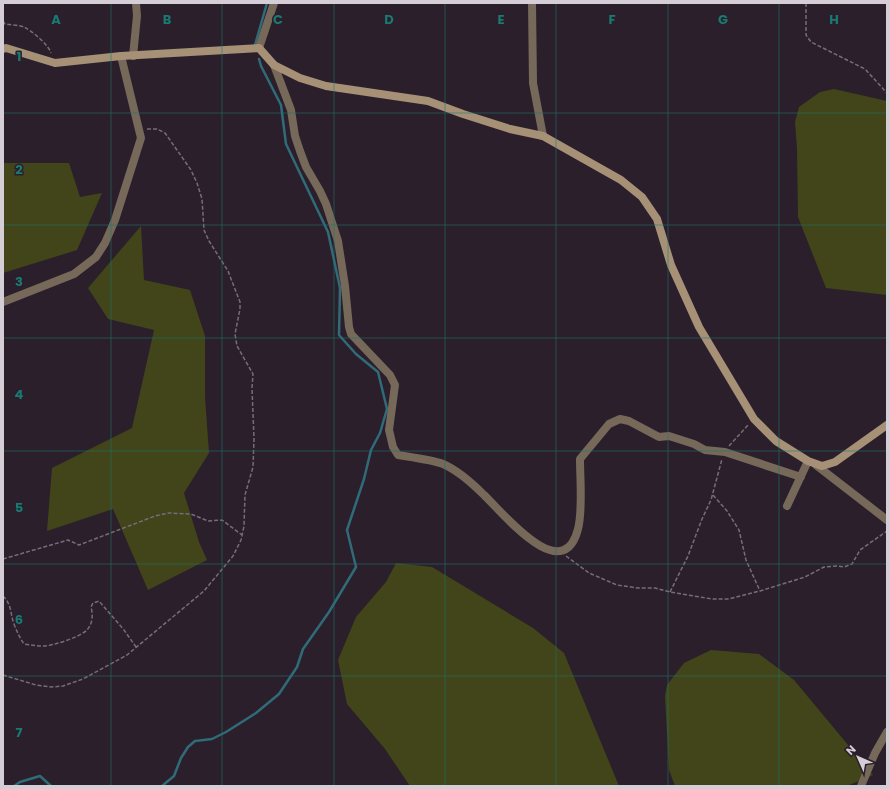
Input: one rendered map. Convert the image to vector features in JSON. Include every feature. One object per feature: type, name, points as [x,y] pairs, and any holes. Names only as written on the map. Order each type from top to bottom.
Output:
[{"type":"street","points":[[133,56],[137,16],[136,3]]},
{"type":"street","points":[[259,48],[274,3]]},
{"type":"street","points":[[532,3],[533,83],[543,136]]},
{"type":"street","points":[[3,49],[6,48],[55,63],[121,56],[259,48]]},
{"type":"street","points":[[259,48],[274,65],[291,110],[295,136],[300,151],[306,167],[320,190],[326,204],[338,241],[345,286],[348,327],[351,334],[390,375],[395,385],[390,430],[392,447],[398,455],[442,464],[453,470],[483,494],[520,532],[538,545],[560,552],[566,550],[573,543],[579,527],[580,459],[609,424],[620,419],[629,421],[658,437],[669,436],[694,444],[705,450],[725,452],[801,477]]},
{"type":"street","points":[[3,302],[74,274],[96,257],[105,243],[115,220],[141,138],[121,56]]},
{"type":"street","points":[[274,65],[300,78],[326,86],[428,100],[463,114],[510,129],[543,136],[621,180],[642,197],[657,219],[671,265],[699,327],[754,419],[776,441],[808,461],[822,466],[835,462],[887,425]]},
{"type":"street","points":[[787,506],[808,461]]},
{"type":"street","points":[[816,464],[887,520]]},
{"type":"street","points":[[861,786],[875,753],[887,732]]},
{"type":"path","points":[[806,3],[806,35],[811,42],[865,69],[887,93]]},
{"type":"path","points":[[3,21],[5,24],[23,27],[41,40],[49,48],[55,63]]},
{"type":"path","points":[[3,676],[36,685],[51,687],[63,686],[83,679],[127,655],[204,592],[233,556],[241,540],[244,526],[245,495],[253,467],[254,439],[252,388],[253,374],[237,346],[235,334],[240,302],[228,271],[209,241],[204,230],[202,199],[197,183],[190,170],[165,133],[157,129],[139,130]]},
{"type":"path","points":[[670,592],[688,556],[713,495],[725,452],[754,419]]},
{"type":"path","points":[[713,495],[727,511],[739,530],[746,560],[760,591]]},
{"type":"path","points":[[3,559],[68,540],[79,545],[155,516],[169,513],[191,514],[208,521],[222,520],[242,535]]},
{"type":"path","points":[[560,552],[589,573],[617,585],[638,588],[655,588],[712,599],[729,599],[805,577],[824,567],[848,566],[852,564],[860,550],[887,531]]},
{"type":"path","points":[[3,596],[9,602],[14,623],[24,644],[44,646],[58,644],[86,631],[91,623],[91,607],[93,603],[99,601],[124,630],[136,647]]},
{"type":"green space","points":[[834,89],[887,101],[887,295],[826,288],[798,217],[795,122],[799,107],[820,92]]},
{"type":"green space","points":[[3,163],[69,163],[80,197],[102,193],[77,250],[3,273]]},
{"type":"green space","points":[[141,226],[144,280],[190,290],[205,336],[205,397],[209,453],[184,493],[199,542],[207,560],[148,590],[113,509],[47,531],[52,468],[132,428],[154,330],[108,319],[88,288]]},
{"type":"green space","points":[[396,563],[432,567],[533,628],[564,653],[619,786],[410,786],[385,749],[347,704],[338,660],[356,617],[386,582]]},
{"type":"green space","points":[[711,650],[759,654],[794,680],[873,775],[847,786],[675,786],[669,770],[665,696],[667,685],[684,663]]},
{"type":"waterway","points":[[255,45],[267,3]]},
{"type":"waterway","points":[[162,786],[174,776],[181,758],[188,747],[195,741],[212,739],[256,713],[279,694],[297,667],[303,649],[329,612],[356,567],[347,530],[364,479],[371,450],[380,433],[387,409],[378,372],[356,354],[339,335],[340,288],[328,232],[286,144],[281,105],[261,66],[259,59]]},
{"type":"waterway","points":[[14,786],[20,782],[40,776],[51,786]]}]
